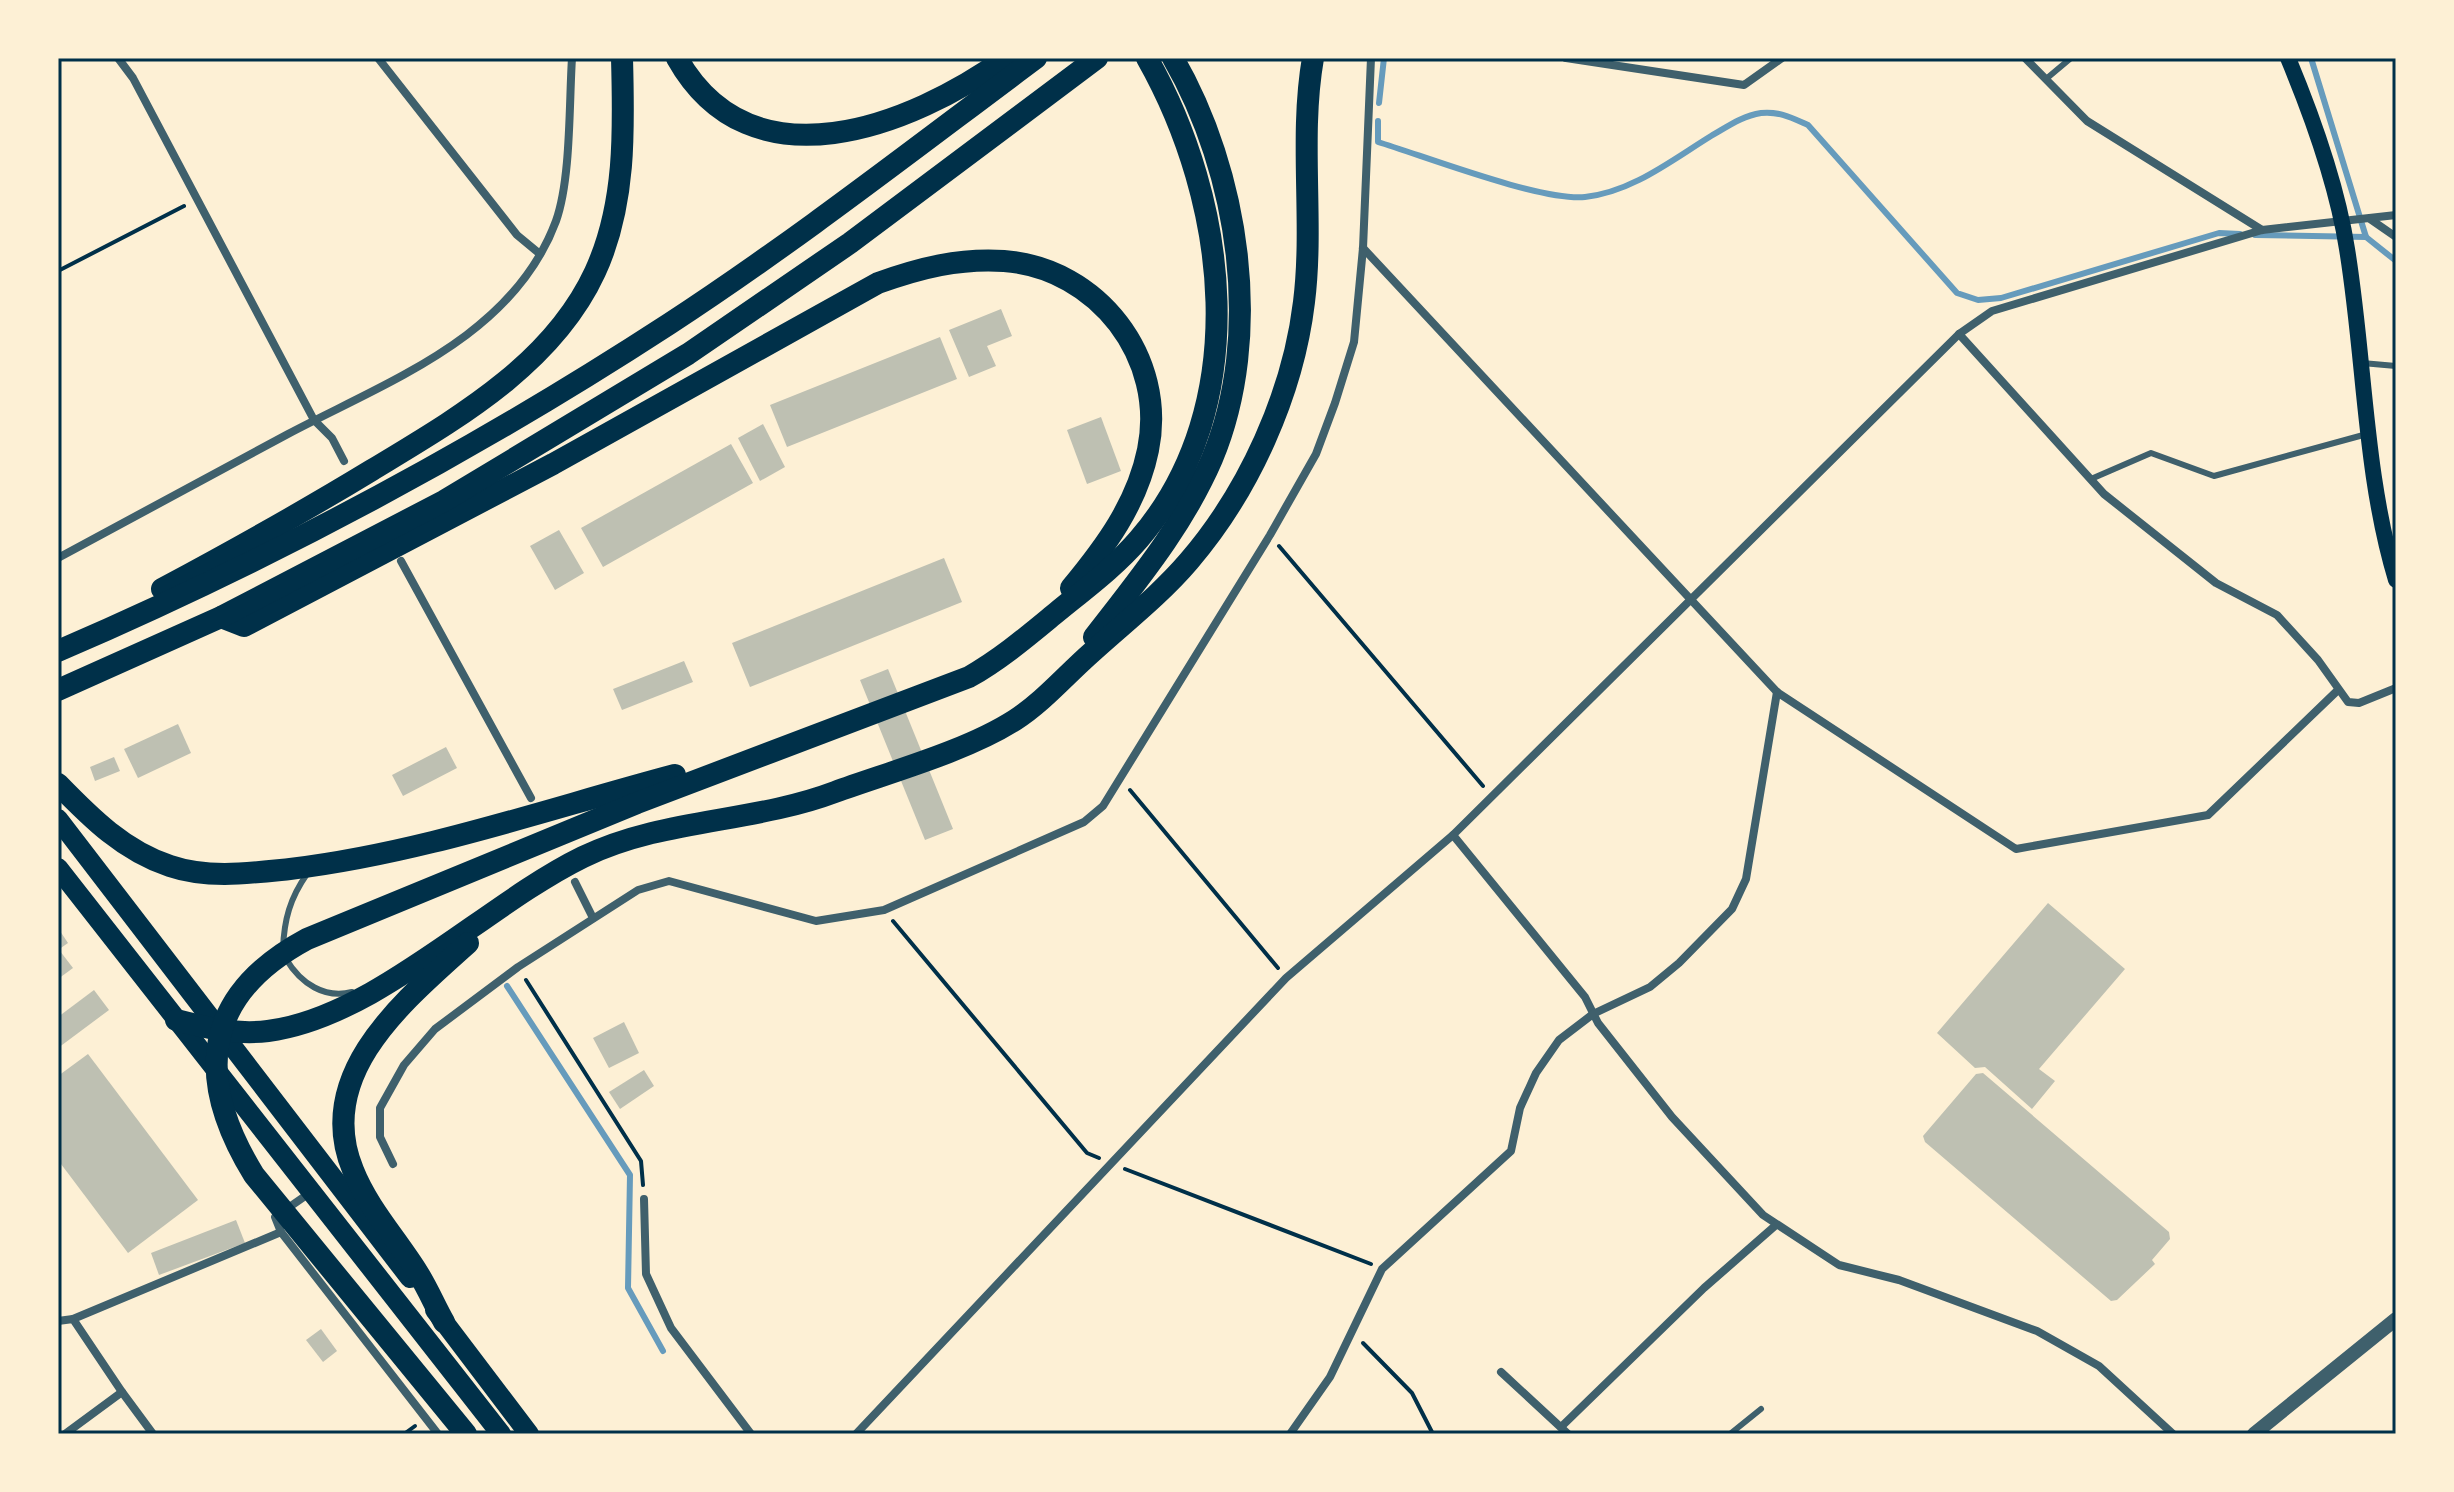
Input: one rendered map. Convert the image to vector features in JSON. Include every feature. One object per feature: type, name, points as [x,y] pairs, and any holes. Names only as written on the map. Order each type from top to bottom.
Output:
[{"type":"highway","points":[[58,644],[306,510],[423,439],[506,382],[547,343],[574,310],[595,272],[611,228],[621,166],[622,58]]},
{"type":"highway","points":[[677,58],[703,94],[740,119],[787,133],[811,135],[862,129],[892,121],[952,93],[1006,58]]},
{"type":"highway","points":[[58,651],[203,585],[518,416],[656,332],[828,213],[1036,58]]},
{"type":"highway","points":[[58,690],[221,617],[444,501],[688,354],[850,243],[1097,58]]},
{"type":"highway","points":[[466,1434],[303,1237],[254,1175],[237,1147],[223,1115],[216,1084],[218,1047],[227,1016],[239,993],[277,956],[307,939],[637,803],[969,677],[1008,651],[1108,570],[1140,539],[1176,483],[1203,415],[1211,379],[1216,300],[1209,220],[1183,130],[1147,58]]},
{"type":"highway","points":[[1059,682],[1181,520],[1213,457],[1233,382],[1239,297],[1229,212],[1203,123],[1173,58]]},
{"type":"highway","points":[[176,1020],[219,1031],[287,1028],[391,982],[531,886],[584,857],[651,831],[808,802],[977,739],[1016,720],[1187,564],[1231,502],[1271,425],[1295,351],[1304,302],[1313,58]]},
{"type":"highway","points":[[221,617],[244,626],[341,578],[878,283],[944,263],[1007,261],[1062,278],[1108,310],[1126,331],[1141,359],[1149,388],[1152,420],[1139,481],[1112,536],[1068,591],[1008,651]]},
{"type":"highway","points":[[58,784],[116,839],[170,866],[197,873],[229,874],[313,866],[449,839],[786,746]]},
{"type":"highway","points":[[58,819],[529,1434]]},
{"type":"highway","points":[[58,868],[501,1434]]},
{"type":"highway","points":[[444,1322],[352,1170],[342,1123],[344,1099],[375,1035],[412,994],[531,886]]},
{"type":"main road","points":[[2288,58],[2342,221],[2380,513],[2396,580]]},
{"type":"street","points":[[118,58],[133,78],[314,420],[332,438],[344,461]]},
{"type":"street","points":[[378,58],[517,235],[540,254]]},
{"type":"street","points":[[58,558],[314,420],[406,375],[454,345],[495,309],[523,280],[540,254],[557,218],[566,159],[572,58]]},
{"type":"street","points":[[393,1164],[380,1137],[380,1108],[404,1065],[435,1029],[518,967],[638,890],[669,881],[816,921],[884,910],[1084,822],[1103,806],[1270,535],[1316,454],[1335,403],[1354,342],[1363,248],[1371,58]]},
{"type":"street","points":[[1566,58],[1744,85],[1782,58]]},
{"type":"street","points":[[2025,58],[2087,121],[2262,230]]},
{"type":"street","points":[[856,1434],[1286,978],[1453,835],[1959,334],[1992,311],[2262,230],[2396,215]]},
{"type":"street","points":[[2370,219],[2396,237]]},
{"type":"street","points":[[1363,248],[1777,692],[2016,849],[2208,815],[2338,690]]},
{"type":"street","points":[[1959,334],[2104,494],[2216,583],[2277,615],[2318,660],[2348,702],[2359,703],[2396,688]]},
{"type":"street","points":[[401,561],[531,798]]},
{"type":"street","points":[[1290,1434],[1330,1377],[1382,1269],[1511,1151],[1520,1108],[1536,1073],[1559,1040],[1593,1014],[1650,987],[1679,963],[1732,909],[1746,879],[1777,692]]},
{"type":"street","points":[[1453,835],[1585,997],[1593,1014],[1672,1117],[1763,1215],[1839,1265],[1899,1280],[2037,1331],[2099,1366],[2173,1434]]},
{"type":"street","points":[[575,882],[593,918]]},
{"type":"street","points":[[311,1192],[275,1217],[281,1232],[438,1434]]},
{"type":"street","points":[[644,1199],[646,1274],[671,1328],[751,1434]]},
{"type":"street","points":[[1501,1372],[1564,1430],[1704,1288],[1776,1225]]},
{"type":"street","points":[[58,1321],[73,1319],[281,1232]]},
{"type":"street","points":[[73,1319],[153,1434]]},
{"type":"street","points":[[2254,1434],[2396,1319]]},
{"type":"street","points":[[65,1434],[122,1392]]},
{"type":"lane","points":[[2046,79],[2071,58]]},
{"type":"lane","points":[[2362,363],[2396,366]]},
{"type":"lane","points":[[2091,479],[2151,453],[2214,476],[2370,433]]},
{"type":"lane","points":[[313,866],[296,890],[284,919],[283,954],[294,972],[315,988],[335,996],[391,982]]},
{"type":"lane","points":[[1730,1434],[1761,1409]]},
{"type":"path","points":[[58,271],[197,200]]},
{"type":"path","points":[[1270,535],[1491,795]]},
{"type":"path","points":[[1121,779],[1286,978]]},
{"type":"path","points":[[884,910],[1087,1153],[1382,1269]]},
{"type":"path","points":[[518,967],[641,1161],[644,1199]]},
{"type":"path","points":[[1351,1334],[1412,1393],[1433,1434]]},
{"type":"building","points":[[1001,309],[1012,336],[987,346],[996,366],[969,377],[949,330]]},
{"type":"building","points":[[940,337],[957,379],[787,447],[770,405]]},
{"type":"building","points":[[1101,417],[1121,471],[1087,484],[1067,430]]},
{"type":"building","points":[[763,424],[785,467],[760,481],[738,438]]},
{"type":"building","points":[[731,444],[753,483],[603,567],[581,528]]},
{"type":"building","points":[[559,530],[584,573],[555,590],[530,546]]},
{"type":"building","points":[[944,558],[962,602],[750,687],[732,643]]},
{"type":"building","points":[[684,661],[693,682],[622,710],[613,689]]},
{"type":"building","points":[[888,669],[953,829],[925,840],[860,680]]},
{"type":"building","points":[[178,724],[191,753],[138,778],[124,749]]},
{"type":"building","points":[[446,747],[457,768],[403,796],[392,775]]},
{"type":"building","points":[[114,757],[120,771],[95,781],[90,767]]},
{"type":"building","points":[[2048,903],[2125,969],[2039,1069],[2055,1081],[2032,1109],[1985,1067],[1975,1068],[1937,1033]]},
{"type":"building","points":[[58,928],[68,943],[58,950]]},
{"type":"building","points":[[60,951],[73,968],[58,979],[58,953]]},
{"type":"building","points":[[94,990],[109,1010],[58,1048],[58,1017]]},
{"type":"building","points":[[624,1022],[639,1053],[609,1068],[593,1038]]},
{"type":"building","points":[[88,1054],[198,1200],[128,1253],[58,1160],[58,1076]]},
{"type":"building","points":[[644,1070],[654,1086],[620,1109],[609,1092]]},
{"type":"building","points":[[1983,1073],[2169,1232],[2170,1239],[2152,1260],[2155,1264],[2117,1300],[2111,1301],[1925,1142],[1923,1136],[1976,1074]]},
{"type":"building","points":[[236,1220],[245,1243],[159,1275],[151,1253]]},
{"type":"building","points":[[321,1329],[337,1351],[323,1362],[306,1340]]},
{"type":"waterway","points":[[1379,103],[1384,58]]},
{"type":"waterway","points":[[2311,58],[2366,237],[2396,261]]},
{"type":"waterway","points":[[1378,121],[1378,142],[1513,185],[1585,197],[1635,182],[1747,117],[1761,113],[1785,116],[1808,125],[1957,293],[1978,300],[2001,298],[2219,233],[2240,234]]},
{"type":"waterway","points":[[2255,235],[2366,237]]},
{"type":"waterway","points":[[507,986],[630,1175],[628,1288],[663,1351]]}]
